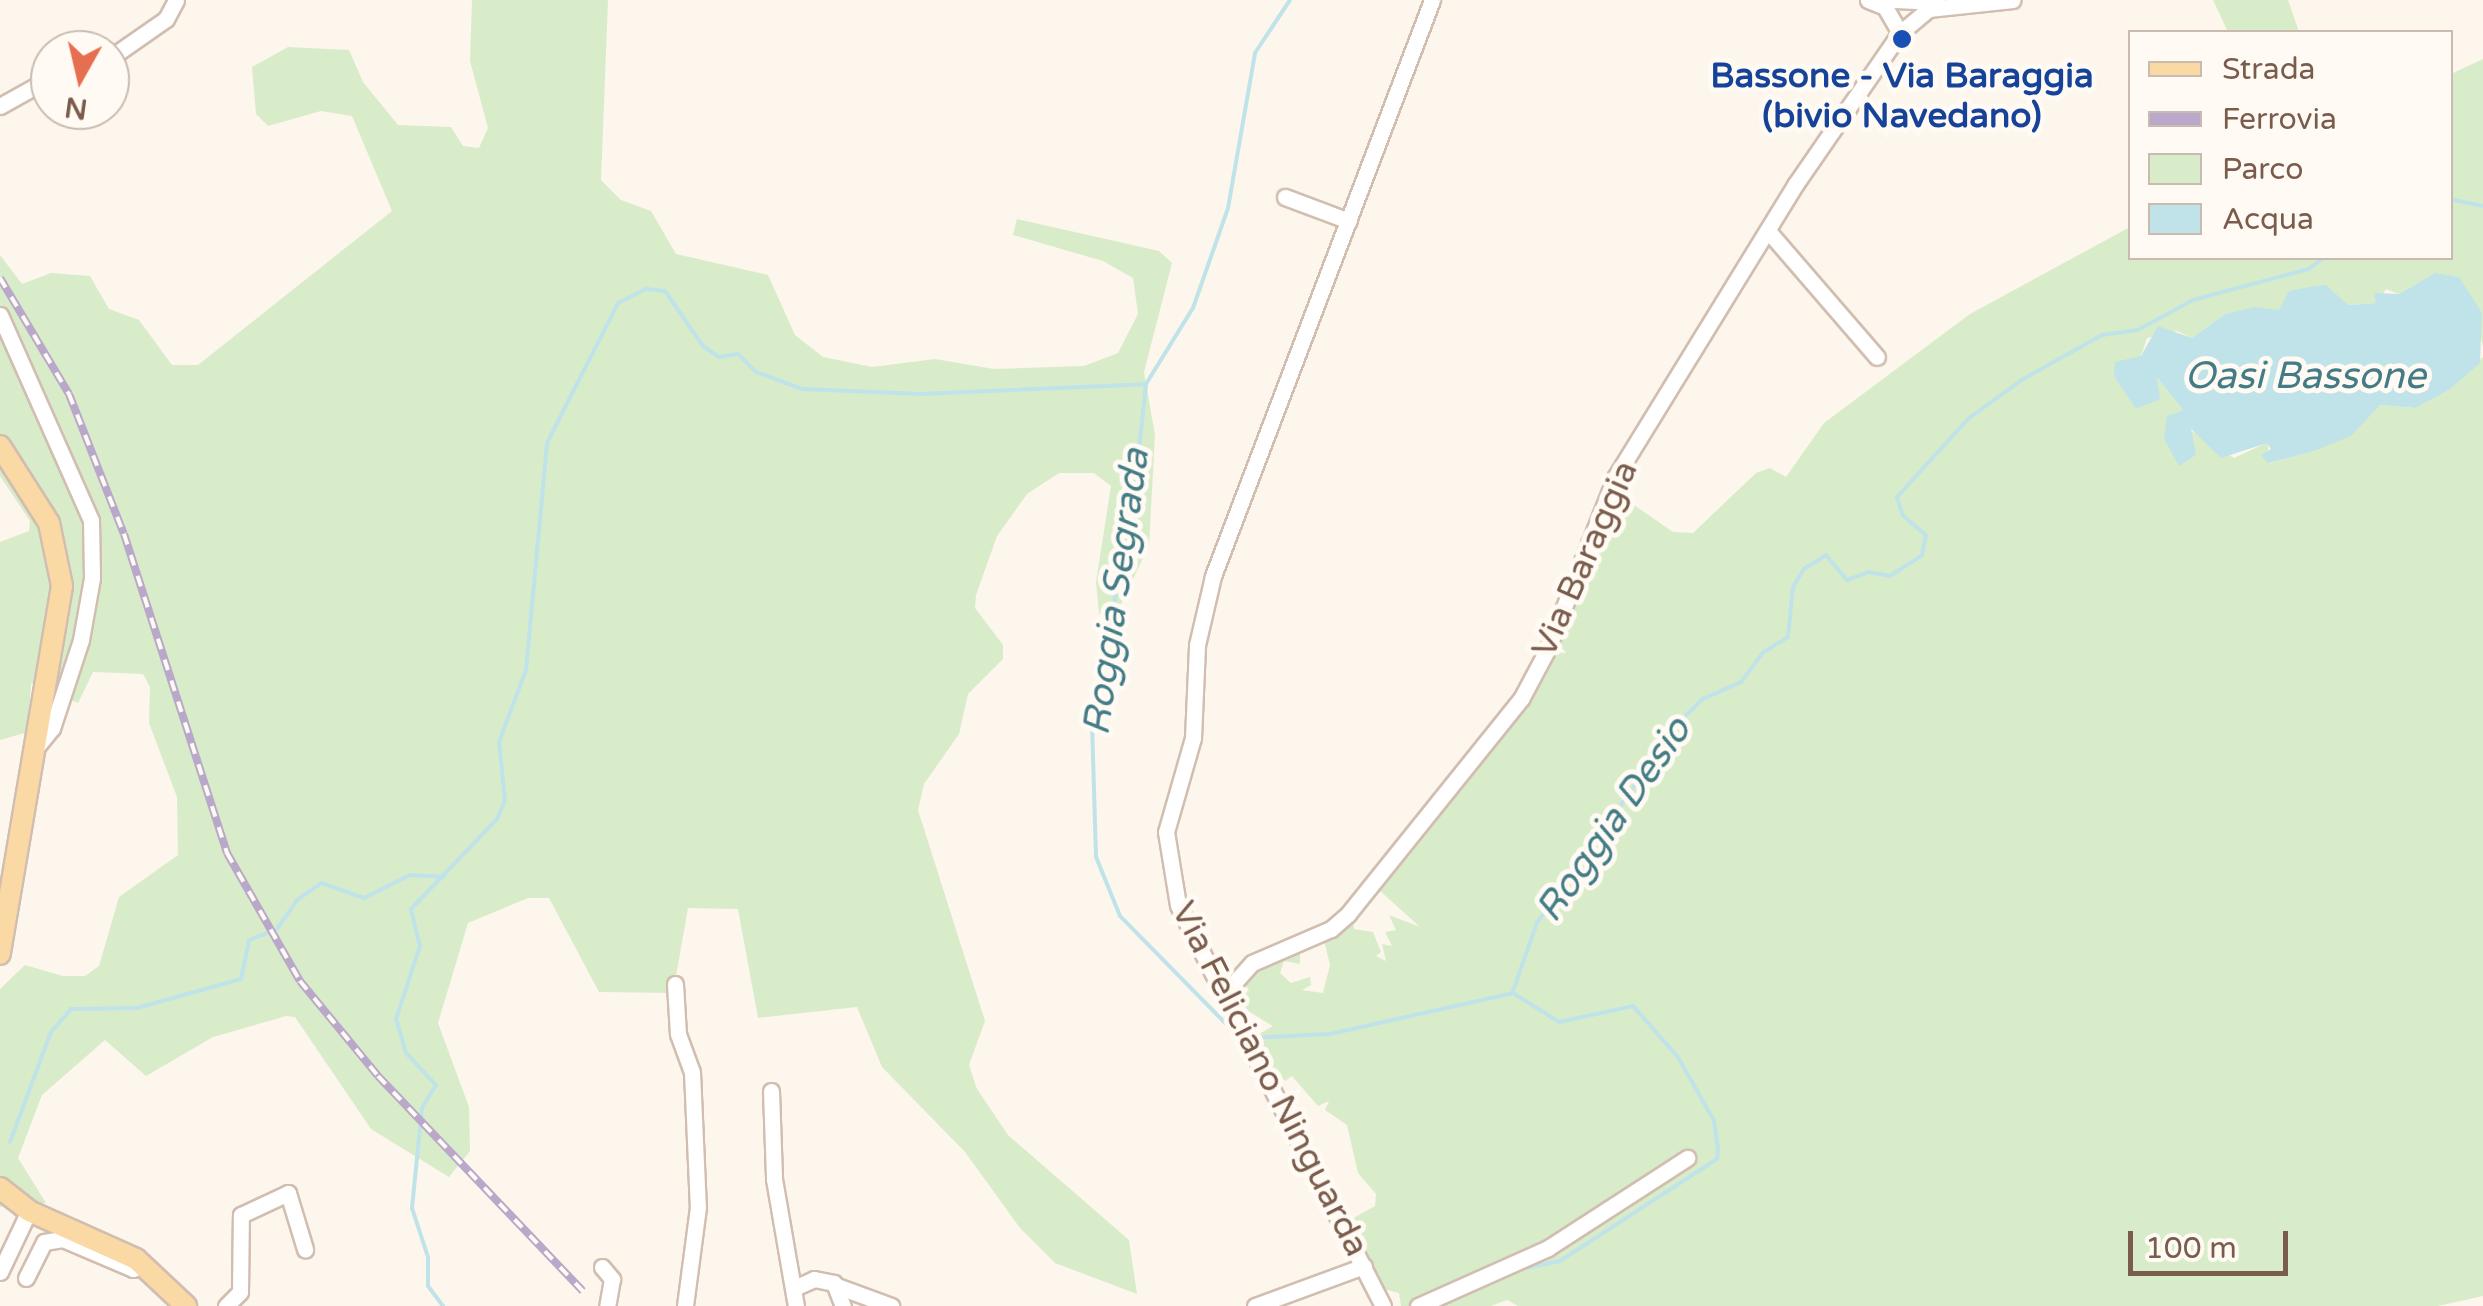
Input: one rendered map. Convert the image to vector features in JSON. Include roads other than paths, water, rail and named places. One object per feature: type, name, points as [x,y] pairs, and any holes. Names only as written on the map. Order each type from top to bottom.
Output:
[{"type":"main road","points":[[0,446],[49,523],[61,561],[61,616],[0,954]]},
{"type":"main road","points":[[0,1188],[30,1210],[143,1265],[186,1306]]},
{"type":"street","points":[[130,44],[166,19],[176,0]]},
{"type":"street","name":"Via Feliciano Ninguarda","points":[[1383,1306],[1178,905],[1166,832],[1193,738],[1197,645],[1213,576],[1432,0]]},
{"type":"street","points":[[1868,0],[1884,7],[1900,34]]},
{"type":"street","name":"Via Baraggia","points":[[1225,993],[1252,963],[1331,929],[1348,914],[1520,699],[1547,650],[1616,476],[1769,232],[1900,34],[1929,10],[2014,0]]},
{"type":"street","points":[[1900,1],[1900,34]]},
{"type":"street","name":"Via Baraggia","points":[[1900,1],[1976,3]]},
{"type":"street","points":[[0,106],[30,89]]},
{"type":"street","points":[[1286,197],[1349,221]]},
{"type":"street","points":[[1769,232],[1877,357]]},
{"type":"street","points":[[0,315],[91,520],[92,578],[81,640],[52,728],[38,745]]},
{"type":"street","points":[[675,984],[678,1034],[692,1072],[698,1207],[685,1306]]},
{"type":"street","points":[[771,1091],[774,1179],[796,1306]]},
{"type":"street","points":[[1418,1306],[1548,1248],[1687,1158]]},
{"type":"street","points":[[226,1306],[240,1292],[241,1215],[288,1193],[304,1249]]},
{"type":"street","points":[[0,1272],[30,1210]]},
{"type":"street","points":[[26,1278],[44,1242],[63,1240],[134,1269],[143,1265]]},
{"type":"street","points":[[1256,1306],[1364,1266]]},
{"type":"street","points":[[602,1267],[612,1279],[607,1306]]},
{"type":"street","points":[[794,1288],[814,1278],[891,1306]]},
{"type":"street","points":[[838,1286],[843,1306]]},
{"type":"water","name":"Oasi Bassone","points":[[2435,273],[2459,277],[2482,313],[2480,363],[2449,390],[2416,408],[2380,405],[2351,436],[2311,452],[2268,463],[2261,455],[2271,449],[2267,443],[2221,458],[2191,429],[2196,455],[2179,466],[2164,439],[2167,416],[2183,410],[2157,377],[2160,399],[2136,409],[2114,376],[2115,362],[2141,356],[2158,326],[2192,338],[2225,314],[2255,307],[2279,310],[2289,291],[2315,286],[2326,285],[2348,305],[2376,303],[2374,293],[2399,294]]},
{"type":"waterway","name":"Roggia Segrada","points":[[1240,1038],[1120,916],[1096,857],[1092,719],[1133,504],[1146,384],[1193,308],[1228,208],[1255,53],[1290,0]]},
{"type":"waterway","name":"Roggia Desio","points":[[2453,200],[2483,206]]},
{"type":"waterway","name":"Roggia Desio","points":[[1513,991],[1537,923],[1681,720],[1703,699],[1741,682],[1764,652],[1788,637],[1793,587],[1804,569],[1826,555],[1847,580],[1869,572],[1890,576],[1922,555],[1926,535],[1903,516],[1897,497],[1969,418],[2023,379],[2102,335],[2138,330],[2193,300],[2309,269],[2320,260]]},
{"type":"waterway","points":[[443,1306],[428,1286],[428,1257],[412,1208],[422,1108],[436,1085],[406,1053],[396,1019],[420,946],[411,909],[497,819],[505,800],[499,742],[526,670],[547,443],[618,303],[646,289],[665,291],[703,346],[719,357],[738,354],[756,372],[802,389],[921,394],[1146,384]]},
{"type":"waterway","points":[[10,1142],[51,1032],[71,1009],[137,1008],[241,979],[249,940],[277,929],[297,900],[321,883],[364,898],[410,875],[444,877]]},
{"type":"waterway","name":"Roggia Segrada","points":[[1513,993],[1559,1022],[1633,1006],[1678,1057],[1714,1121],[1718,1148],[1717,1159],[1560,1261],[1516,1270]]},
{"type":"waterway","name":"Roggia Segrada","points":[[1250,1038],[1330,1034],[1513,993]]},
{"type":"railway","points":[[0,278],[69,394],[124,534],[227,853],[300,981],[378,1076],[583,1291]]},
{"type":"place","name":"Bassone - Via Baraggia (bivio Navedano)","points":[[1902,39]]}]
